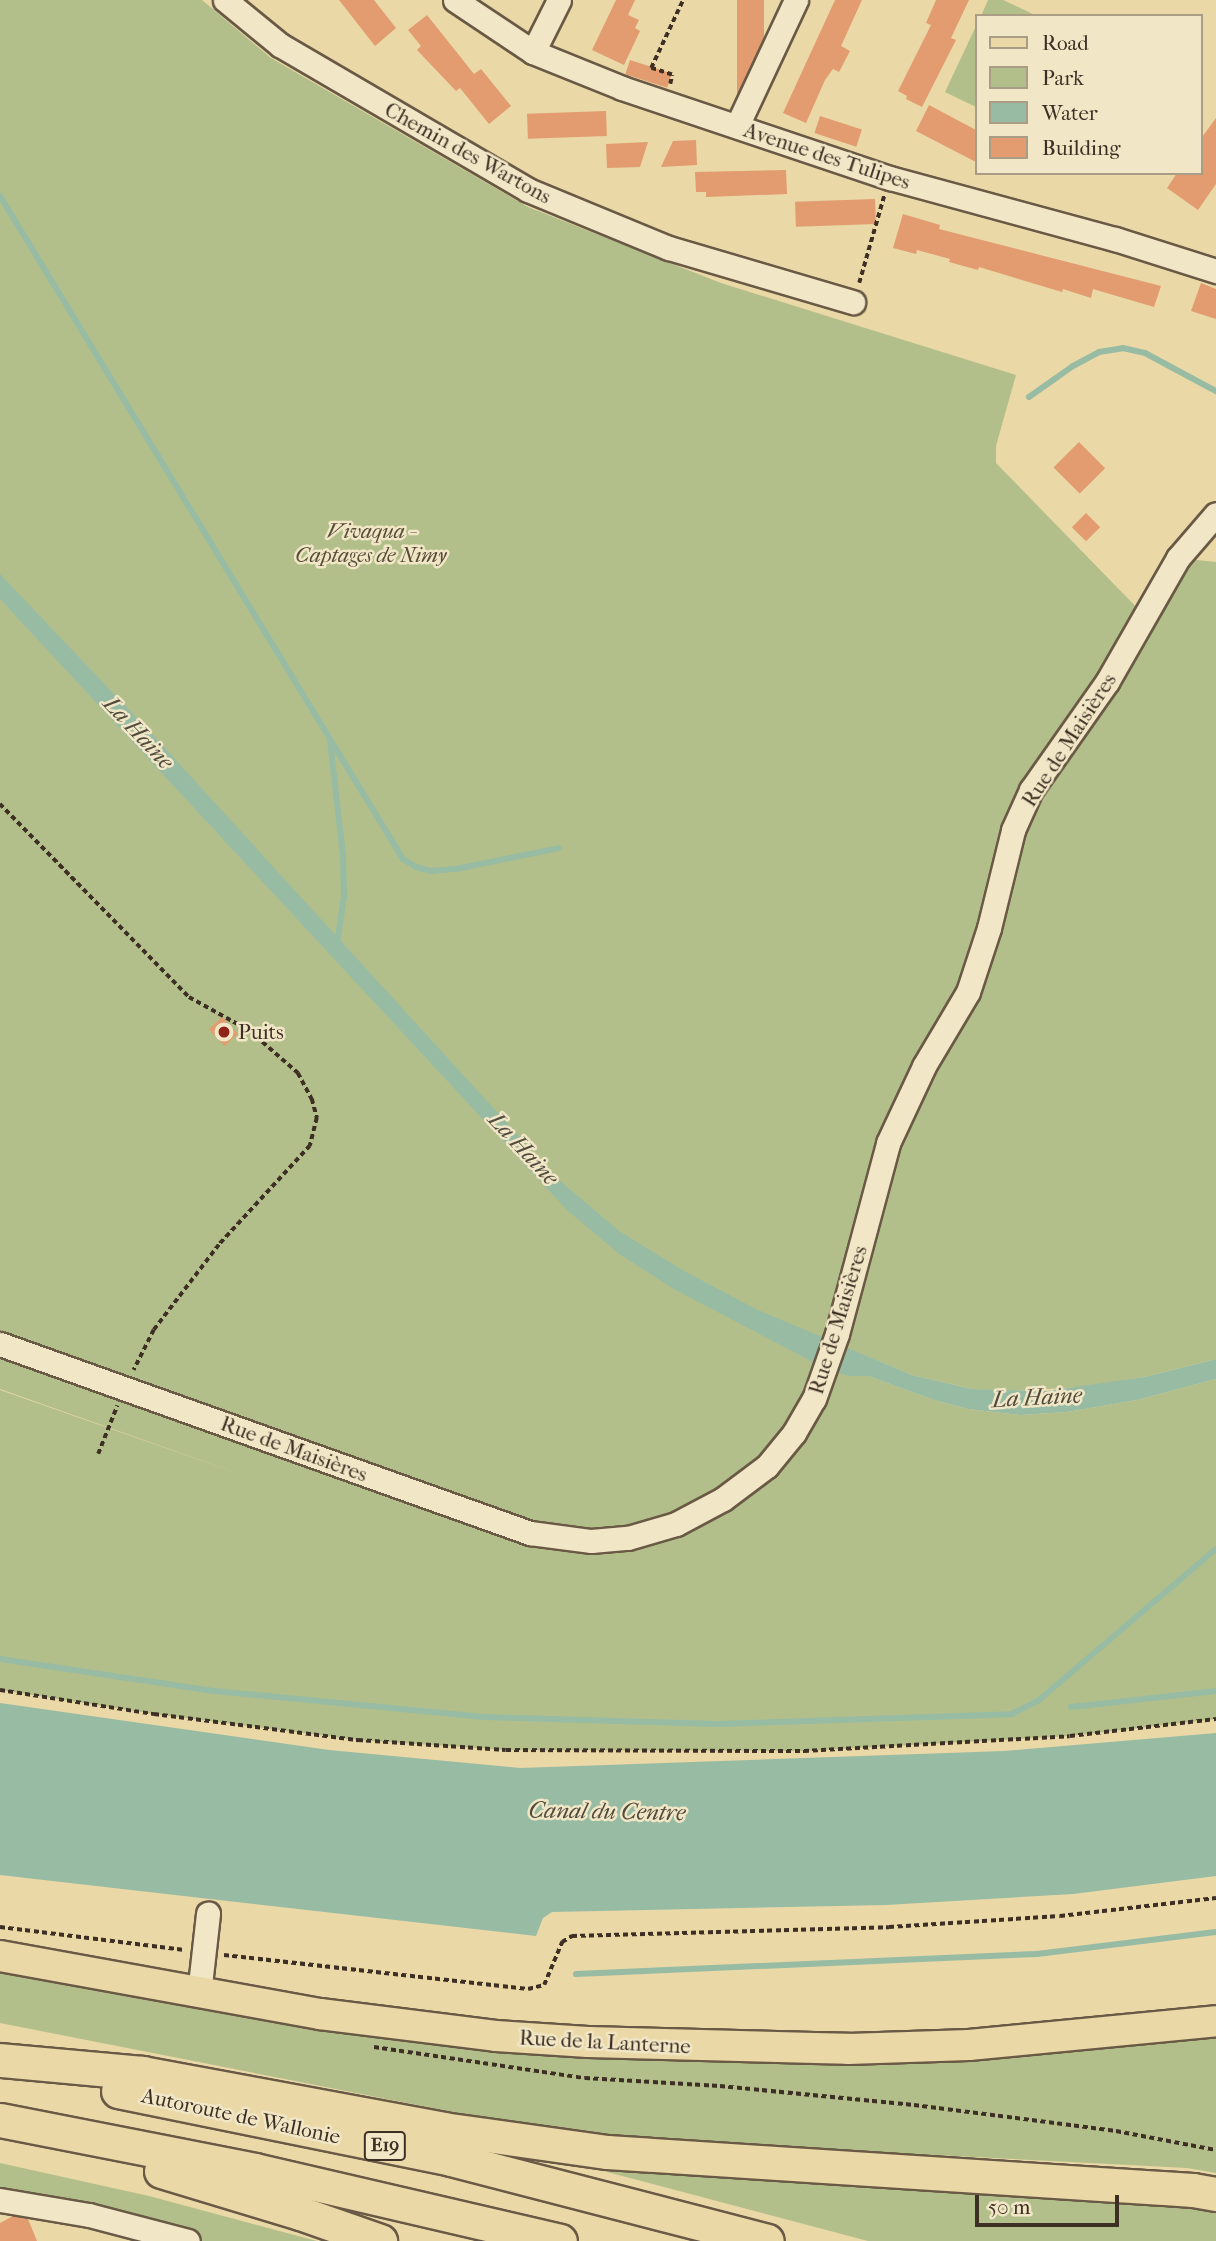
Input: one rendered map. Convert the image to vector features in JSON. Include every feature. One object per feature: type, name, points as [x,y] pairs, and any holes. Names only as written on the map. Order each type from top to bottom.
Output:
[{"type":"highway","points":[[0,2060],[142,2073],[443,2129],[607,2152],[1193,2190],[1216,2194]]},
{"type":"highway","name":"Autoroute de Wallonie","points":[[0,2067],[452,2159],[767,2241]]},
{"type":"highway","name":"E19","points":[[0,2120],[255,2170],[560,2241]]},
{"type":"highway","points":[[0,2125],[275,2205],[380,2241]]},
{"type":"main road","name":"Rue de la Lanterne","points":[[0,1956],[320,2014],[496,2036],[696,2047],[848,2049],[968,2045],[1216,2021]]},
{"type":"street","name":"Chemin des Wartons","points":[[225,0],[279,45],[528,190],[669,248],[853,302]]},
{"type":"street","name":"Avenue des Tulipes","points":[[455,0],[533,52],[663,102],[890,178],[1115,239],[1216,271]]},
{"type":"street","points":[[533,52],[559,0]]},
{"type":"street","points":[[737,127],[796,0]]},
{"type":"street","name":"Rue de Maisières","points":[[0,1344],[530,1533],[591,1541],[628,1538],[676,1524],[746,1484],[767,1466],[794,1433],[814,1399],[837,1334],[888,1143],[924,1066],[968,992],[989,928],[1013,831],[1031,790],[1107,682],[1178,558],[1216,514]]},
{"type":"street","points":[[199,1994],[208,1914]]},
{"type":"street","points":[[0,2200],[89,2215],[186,2240]]},
{"type":"path","points":[[663,102],[673,75],[651,68],[683,0]]},
{"type":"path","points":[[853,302],[890,178]]},
{"type":"path","points":[[0,804],[189,997],[250,1031],[298,1073],[312,1099],[317,1118],[310,1146],[219,1245],[155,1330],[124,1389],[98,1454]]},
{"type":"path","points":[[0,1690],[154,1714],[344,1738],[506,1750],[804,1751],[1070,1736],[1216,1719]]},
{"type":"path","points":[[0,1927],[528,1989],[544,1985],[562,1942],[572,1936],[889,1927],[1060,1916],[1216,1898]]},
{"type":"path","points":[[361,2045],[585,2078],[720,2086],[914,2105],[1116,2131],[1216,2150]]},
{"type":"green space","name":"Vivaqua - Captages de Nimy","points":[[0,0],[202,0],[271,58],[528,207],[721,283],[1016,375],[996,446],[996,463],[1145,616],[1178,558],[1216,562],[1216,1359],[1144,1377],[1085,1387],[1008,1391],[972,1389],[912,1375],[835,1343],[849,1376],[868,1376],[934,1400],[968,1409],[1020,1415],[1067,1412],[1137,1400],[1216,1379],[1216,1719],[1070,1736],[804,1751],[506,1750],[358,1740],[154,1714],[0,1690],[0,1390],[248,1477],[0,1389]]},
{"type":"green space","points":[[988,0],[1003,0],[1033,14],[982,14]]},
{"type":"green space","points":[[974,30],[974,106],[945,92]]},
{"type":"green space","points":[[0,1970],[838,2061],[1009,2057],[1216,2034],[1216,2173],[1187,2168],[639,2140],[458,2113],[0,2023]]},
{"type":"green space","points":[[0,2163],[149,2196],[317,2241],[191,2241],[0,2200]]},
{"type":"green space","points":[[581,2165],[1216,2204],[1216,2241],[868,2241]]},
{"type":"water","name":"La Haine","points":[[0,574],[154,736],[559,1180],[619,1231],[684,1271],[758,1310],[912,1375],[972,1389],[1047,1391],[1144,1377],[1216,1359],[1216,1379],[1137,1400],[1067,1412],[1020,1415],[968,1409],[934,1400],[868,1376],[849,1376],[826,1369],[672,1288],[618,1253],[567,1210],[0,599]]},
{"type":"water","name":"Canal du Centre","points":[[0,1703],[329,1750],[520,1768],[1004,1751],[1216,1733],[1216,1876],[1073,1894],[886,1905],[552,1912],[543,1918],[536,1936],[0,1875]]},
{"type":"building","points":[[339,0],[374,0],[396,28],[375,46]]},
{"type":"building","points":[[616,0],[635,0],[628,15],[639,20],[635,28],[640,31],[624,65],[592,50]]},
{"type":"building","points":[[737,0],[764,0],[764,97],[737,97]]},
{"type":"building","points":[[835,0],[862,0],[841,46],[850,51],[839,72],[833,69],[825,80],[806,123],[783,113]]},
{"type":"building","points":[[936,0],[969,0],[951,38],[956,40],[922,107],[906,99],[907,96],[898,91],[931,25],[926,23]]},
{"type":"building","points":[[427,15],[474,74],[481,69],[511,106],[489,124],[460,88],[456,91],[417,50],[421,46],[408,30]]},
{"type":"building","points":[[630,60],[672,74],[667,88],[625,74]]},
{"type":"building","points":[[929,105],[974,129],[974,161],[916,131]]},
{"type":"building","points":[[606,111],[607,136],[528,139],[527,114]]},
{"type":"building","points":[[820,116],[862,130],[856,147],[814,133]]},
{"type":"building","points":[[1216,118],[1216,184],[1198,210],[1167,188],[1176,175],[1202,175],[1202,137]]},
{"type":"building","points":[[696,140],[697,165],[661,167],[673,141]]},
{"type":"building","points":[[648,142],[640,167],[607,168],[606,144]]},
{"type":"building","points":[[786,170],[787,194],[706,197],[706,192],[696,192],[695,172]]},
{"type":"building","points":[[875,199],[876,224],[796,227],[795,202]]},
{"type":"building","points":[[903,214],[940,225],[939,229],[1161,286],[1154,307],[1093,289],[1091,298],[1063,289],[1062,292],[979,267],[978,270],[949,262],[950,259],[917,250],[916,254],[893,248]]},
{"type":"building","points":[[1201,283],[1216,289],[1216,319],[1191,311]]},
{"type":"building","points":[[1079,442],[1105,468],[1080,494],[1054,467]]},
{"type":"building","points":[[1086,513],[1100,527],[1086,541],[1072,527]]},
{"type":"building","name":"Puits","points":[[222,1017],[238,1034],[225,1046],[209,1029]]},
{"type":"building","points":[[13,2216],[28,2219],[37,2241],[0,2241],[0,2223]]},
{"type":"waterway","points":[[0,196],[403,859],[416,867],[431,871],[456,869],[559,848]]},
{"type":"waterway","points":[[1029,397],[1073,366],[1099,352],[1123,348],[1145,353],[1216,391]]},
{"type":"waterway","points":[[330,740],[343,856],[344,896],[337,944]]},
{"type":"waterway","points":[[0,1659],[214,1691],[484,1717],[718,1724],[1012,1714],[1039,1700],[1216,1549]]},
{"type":"waterway","points":[[1071,1707],[1216,1691]]},
{"type":"waterway","points":[[576,1974],[1037,1954],[1216,1932]]},
{"type":"place","name":"Puits","points":[[224,1032]]}]
